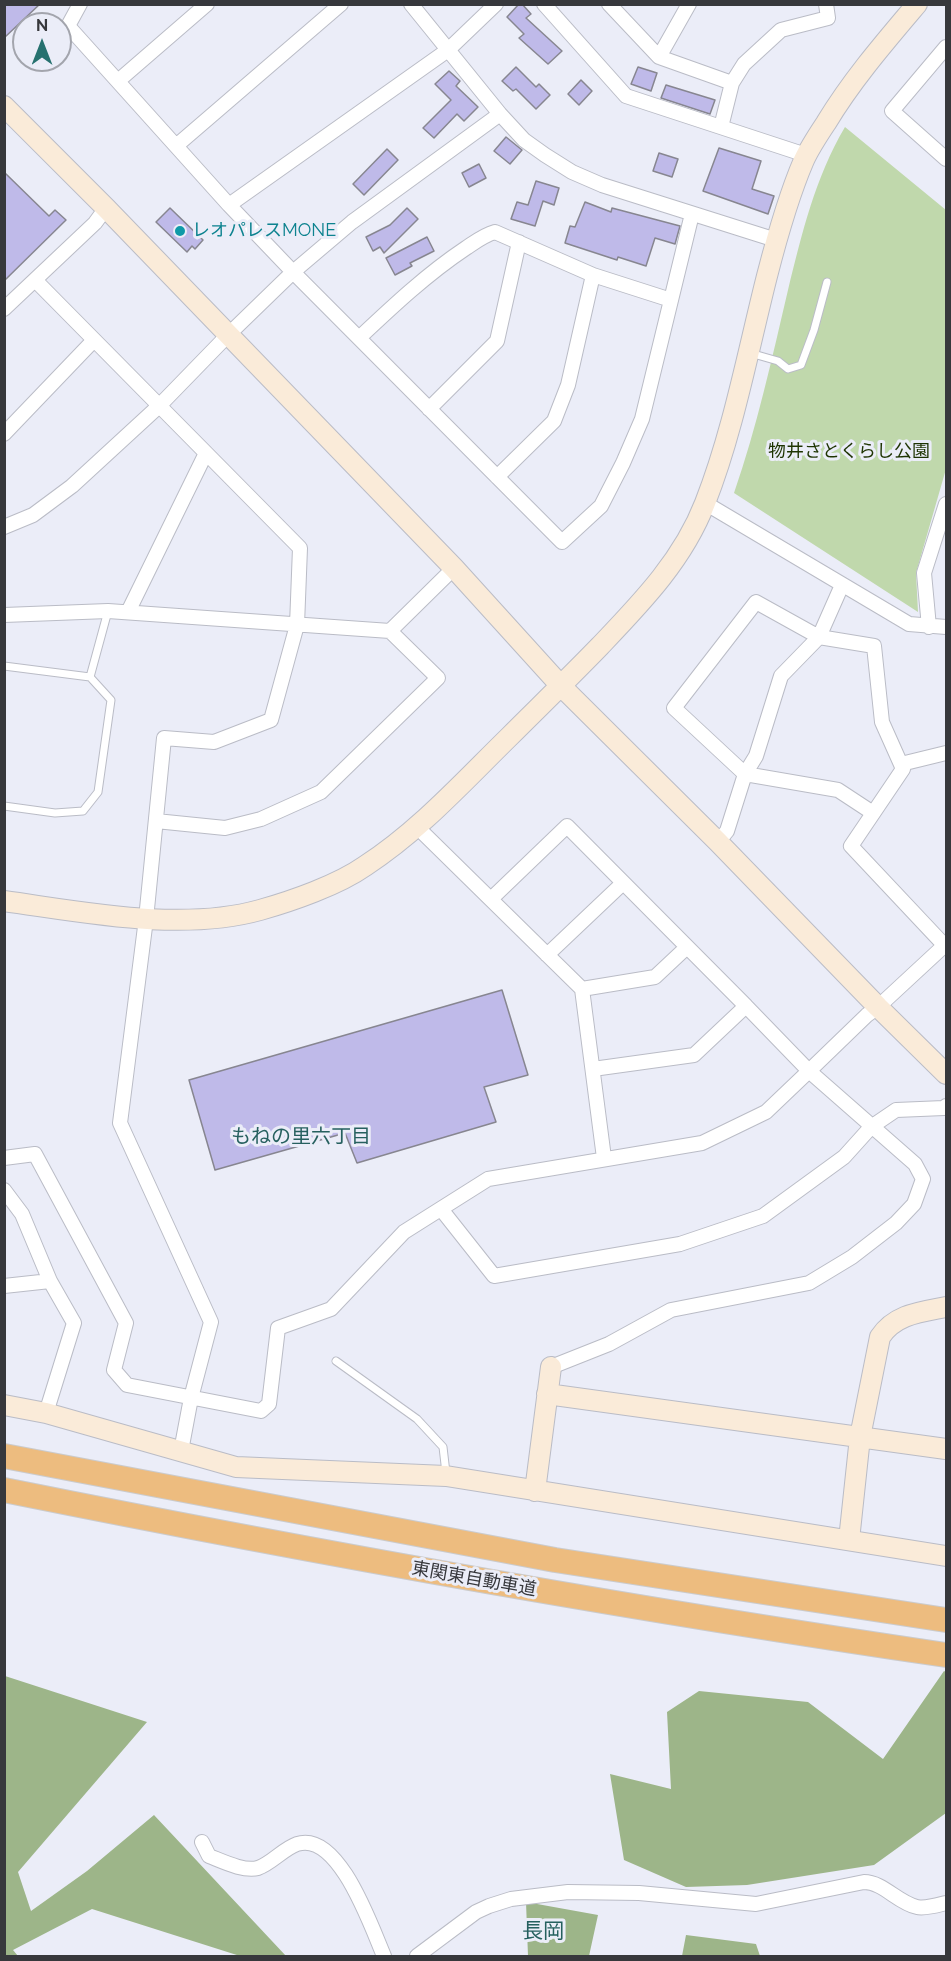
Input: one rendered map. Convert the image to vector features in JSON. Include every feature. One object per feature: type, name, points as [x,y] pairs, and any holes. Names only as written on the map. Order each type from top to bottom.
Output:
[{"type":"highway","name":"東関東自動車道","points":[[4,1456],[555,1560],[946,1620]]},
{"type":"highway","name":"東関東自動車道","points":[[4,1490],[400,1567],[787,1632],[946,1655]]},
{"type":"street","points":[[80,4],[68,26],[229,205],[293,272],[562,542],[597,510],[623,463],[642,419],[692,214]]},
{"type":"street","points":[[118,81],[207,4]]},
{"type":"street","points":[[176,146],[341,4]]},
{"type":"street","points":[[411,4],[500,114],[524,140],[572,172],[602,185],[777,240]]},
{"type":"street","points":[[229,205],[448,50],[496,4]]},
{"type":"street","points":[[544,4],[626,96],[806,156]]},
{"type":"street","points":[[609,4],[658,57],[732,83]]},
{"type":"street","points":[[658,57],[689,4]]},
{"type":"street","points":[[721,127],[732,83],[744,64],[781,30],[828,18],[826,4]]},
{"type":"street","points":[[4,901],[146,920],[206,918],[246,913],[302,897],[362,869],[401,840],[561,686],[647,597],[672,564],[695,526],[723,450],[777,240],[794,185],[806,156],[849,87],[917,4]]},
{"type":"street","points":[[946,47],[892,111],[946,159]]},
{"type":"street","points":[[4,106],[106,208],[454,568],[561,686],[946,1074]]},
{"type":"street","points":[[4,527],[33,515],[56,500],[159,406],[293,272],[352,222],[500,114]]},
{"type":"street","points":[[4,309],[95,223],[106,208]]},
{"type":"street","points":[[359,338],[423,279],[488,234],[495,232],[593,275],[671,300]]},
{"type":"street","points":[[429,409],[497,341],[519,242]]},
{"type":"street","points":[[497,477],[554,421],[568,385],[593,275]]},
{"type":"street","points":[[35,280],[300,548],[297,625],[271,720],[214,742],[164,738],[146,920],[120,1123],[211,1322],[191,1398],[181,1452]]},
{"type":"street","points":[[4,434],[94,340]]},
{"type":"street","points":[[128,612],[206,453]]},
{"type":"street","points":[[705,503],[909,624],[946,627]]},
{"type":"street","points":[[929,627],[924,573],[946,504]]},
{"type":"street","points":[[390,631],[454,568]]},
{"type":"street","points":[[718,842],[727,831],[745,774],[756,756],[781,676],[819,636],[842,585]]},
{"type":"street","points":[[4,1158],[35,1154],[126,1323],[114,1370],[127,1385],[261,1411],[268,1404],[278,1328],[331,1309],[404,1232],[488,1179],[702,1143],[766,1112],[867,1015],[946,946],[851,846],[903,769],[882,722],[874,646],[819,636],[756,602],[674,708],[745,774],[838,789],[873,813]]},
{"type":"street","points":[[4,615],[108,611],[390,631],[438,678],[321,792],[261,819],[225,828],[156,821]]},
{"type":"street","points":[[900,764],[946,753]]},
{"type":"street","points":[[416,826],[582,989],[604,1158]]},
{"type":"street","points":[[491,899],[567,826],[809,1071],[871,1127],[899,1148],[915,1164],[923,1179],[914,1204],[896,1224],[852,1257],[809,1283],[671,1310],[609,1344],[551,1367],[535,1491]]},
{"type":"street","points":[[547,955],[623,883]]},
{"type":"street","points":[[582,989],[655,977],[687,947]]},
{"type":"street","points":[[593,1069],[694,1055],[746,1006]]},
{"type":"street","points":[[441,1209],[494,1276],[680,1244],[763,1216],[844,1157],[871,1127],[896,1110],[944,1108],[946,1106]]},
{"type":"street","points":[[4,1190],[22,1214],[50,1281],[74,1323],[46,1413]]},
{"type":"street","points":[[4,1286],[50,1281]]},
{"type":"street","points":[[849,1540],[860,1437],[880,1337],[886,1327],[897,1319],[946,1307]]},
{"type":"street","points":[[547,1394],[946,1449]]},
{"type":"street","points":[[4,1405],[46,1413],[236,1467],[446,1476],[946,1556]]},
{"type":"street","points":[[202,1842],[209,1856],[244,1868],[257,1868],[298,1843],[314,1843],[327,1851],[355,1888],[384,1956]]},
{"type":"street","points":[[417,1956],[489,1905],[511,1899],[568,1892],[639,1893],[756,1904],[873,1882],[893,1896],[918,1908],[946,1903]]},
{"type":"lane","points":[[748,352],[777,361],[788,369],[801,365],[814,330],[827,282]]},
{"type":"lane","points":[[90,677],[108,611]]},
{"type":"lane","points":[[4,666],[90,677],[111,700],[98,792],[83,811],[55,813],[4,806]]},
{"type":"lane","points":[[336,1361],[417,1419],[443,1447],[446,1476]]},
{"type":"green space","name":"物井さとくらし公園","points":[[845,127],[946,210],[946,469],[916,573],[918,612],[734,493],[757,418],[810,206],[825,166]]},
{"type":"green space","points":[[944,1671],[946,1672],[946,1813],[874,1865],[747,1885],[686,1887],[624,1860],[610,1774],[671,1789],[667,1712],[699,1691],[808,1702],[883,1759]]},
{"type":"green space","points":[[5,1676],[147,1722],[18,1872],[31,1911],[87,1871],[154,1815],[286,1956],[240,1956],[92,1909],[13,1950],[18,1956],[5,1956]]},
{"type":"green space","points":[[526,1902],[598,1915],[589,1956],[528,1956]]},
{"type":"green space","points":[[686,1935],[756,1944],[760,1956],[682,1956]]},
{"type":"building","points":[[4,4],[40,4],[32,12],[12,12],[12,30],[4,38]]},
{"type":"building","points":[[519,4],[522,4],[531,14],[526,18],[562,51],[548,64],[519,38],[524,34],[507,17]]},
{"type":"building","points":[[516,67],[536,87],[539,84],[550,95],[536,109],[516,89],[513,91],[502,81]]},
{"type":"building","points":[[638,67],[657,73],[651,91],[631,84]]},
{"type":"building","points":[[449,71],[460,81],[456,86],[478,107],[464,121],[457,114],[434,138],[423,128],[451,100],[435,84]]},
{"type":"building","points":[[581,80],[592,91],[579,105],[568,94]]},
{"type":"building","points":[[666,85],[715,100],[710,114],[661,98]]},
{"type":"building","points":[[506,137],[522,150],[510,164],[494,151]]},
{"type":"building","points":[[719,148],[761,161],[752,189],[774,196],[768,214],[703,191]]},
{"type":"building","points":[[387,149],[398,160],[364,195],[353,184]]},
{"type":"building","points":[[659,153],[678,159],[672,177],[653,171]]},
{"type":"building","points":[[479,164],[486,178],[469,187],[462,173]]},
{"type":"building","points":[[4,172],[49,216],[55,210],[66,220],[4,281]]},
{"type":"building","points":[[536,181],[559,188],[554,205],[543,201],[535,226],[511,219],[517,202],[528,205]]},
{"type":"building","points":[[585,202],[611,212],[612,208],[680,226],[675,244],[655,238],[646,266],[618,257],[617,260],[565,243],[570,226],[575,227]]},
{"type":"building","name":"レオパレスMONE","points":[[170,208],[203,240],[195,249],[192,246],[187,252],[156,222]]},
{"type":"building","points":[[407,208],[418,219],[384,253],[380,247],[373,251],[366,237],[390,225]]},
{"type":"building","points":[[427,237],[434,251],[410,263],[412,266],[395,275],[386,258]]},
{"type":"building","points":[[502,990],[528,1075],[484,1087],[496,1122],[357,1163],[345,1133],[215,1170],[189,1080]]},
{"type":"place","name":"レオパレスMONE","points":[[180,231]]},
{"type":"district","name":"もねの里六丁目","points":[[301,1137]]},
{"type":"district","name":"長岡","points":[[543,1932]]}]
